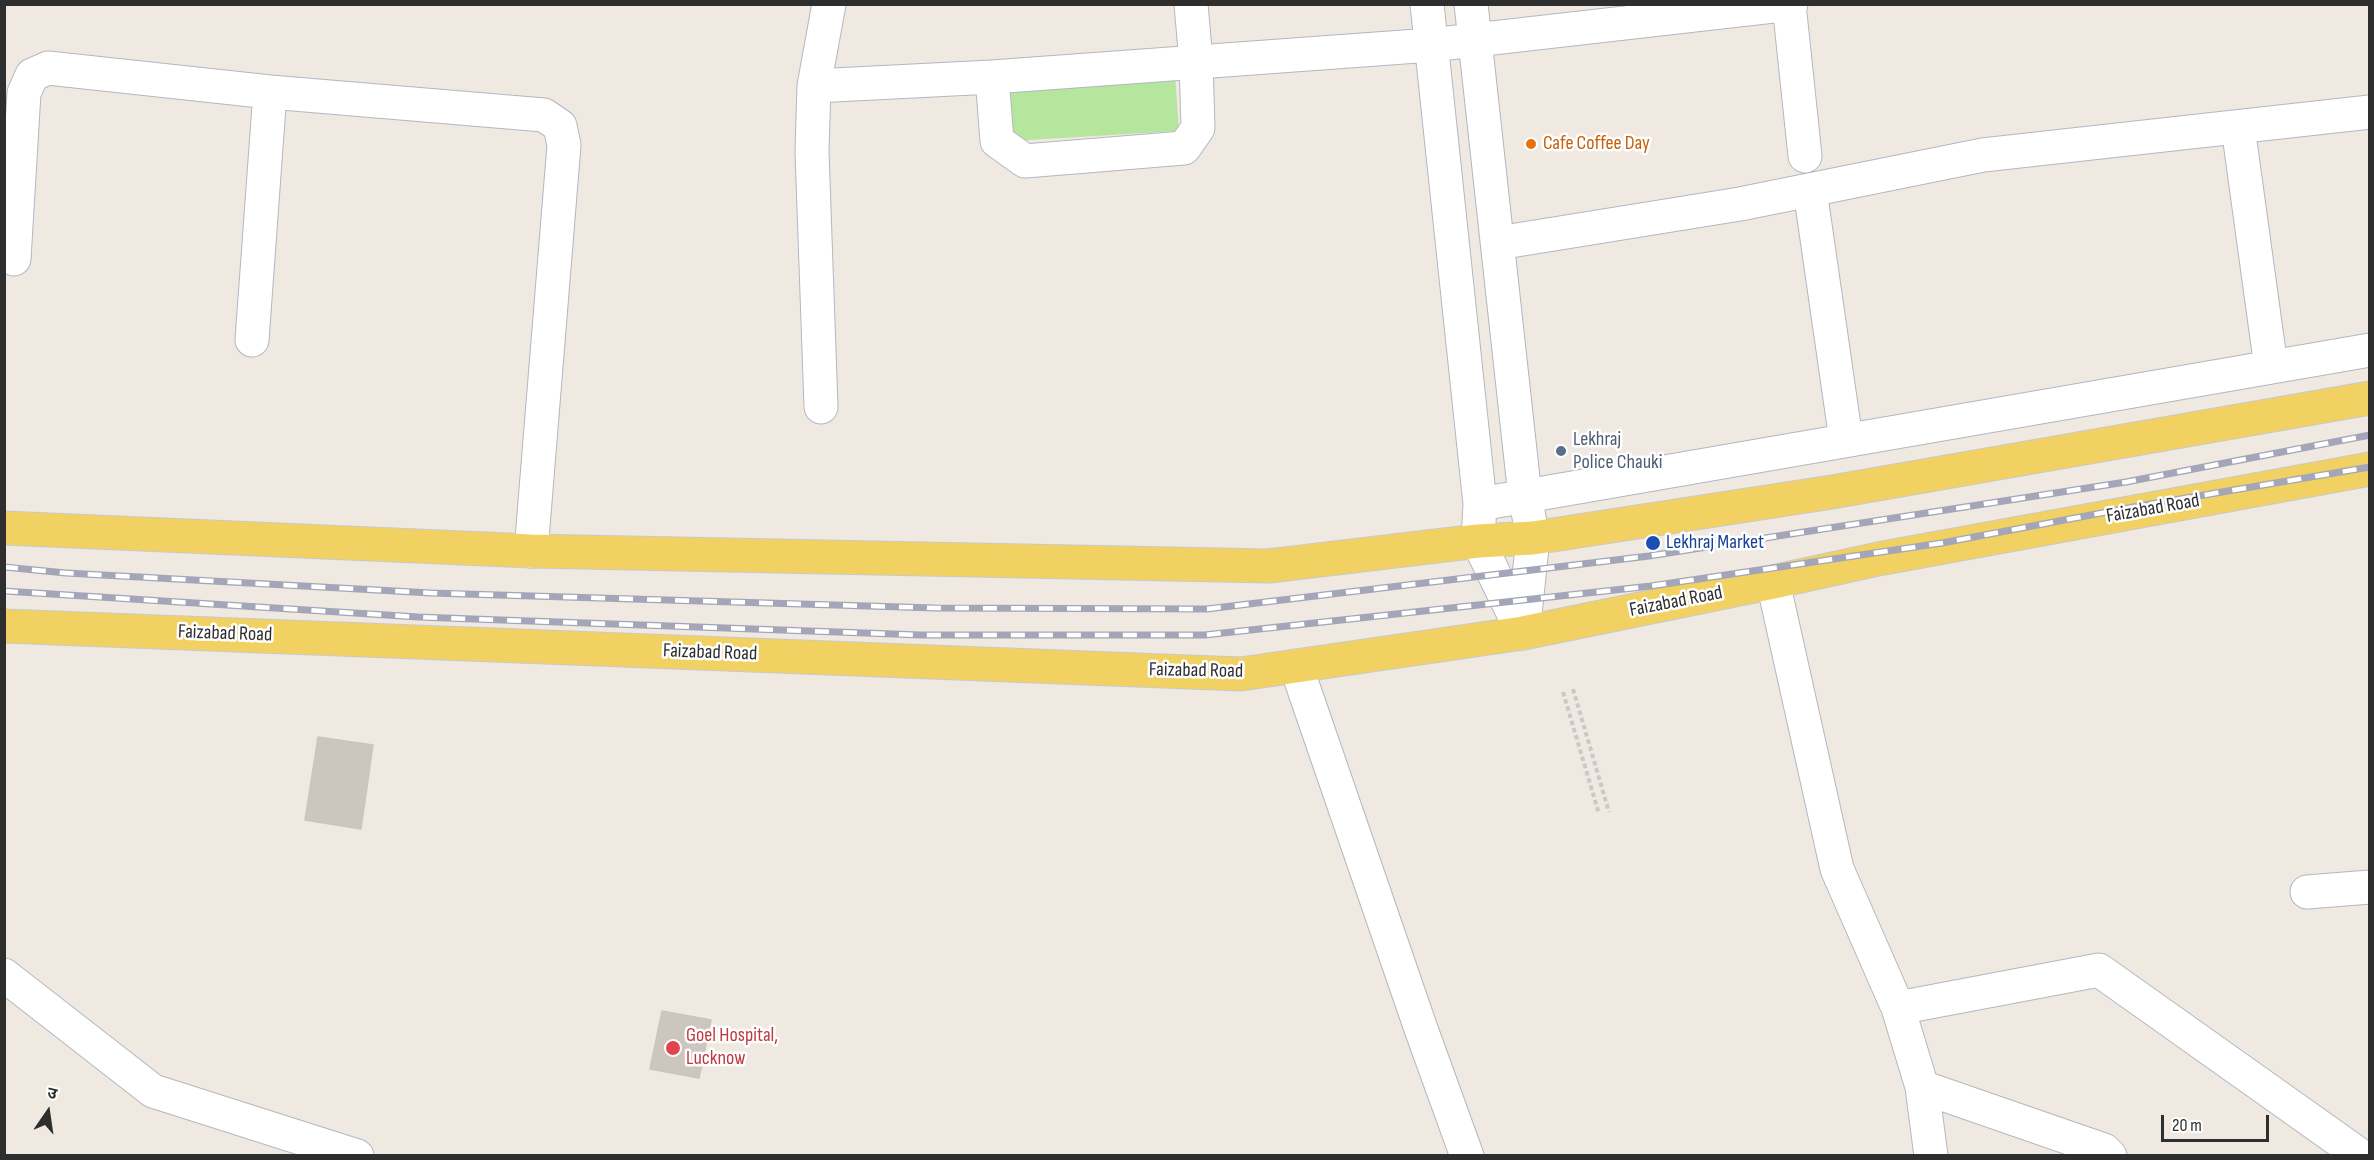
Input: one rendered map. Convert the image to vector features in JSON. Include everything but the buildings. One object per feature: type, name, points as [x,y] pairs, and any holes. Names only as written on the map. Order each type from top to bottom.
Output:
[{"type":"main road","points":[[4,528],[531,551],[1269,566],[1478,541],[1533,538],[1832,492],[2370,398]]},
{"type":"main road","name":"Faizabad Road","points":[[4,626],[1241,674],[1523,633],[1878,559],[2370,469]]},
{"type":"street","points":[[821,407],[812,152],[814,86],[829,4]]},
{"type":"street","points":[[992,77],[997,141],[1025,161],[1184,148],[1198,128],[1191,4]]},
{"type":"street","points":[[1427,4],[1480,504],[1478,541],[1523,633]]},
{"type":"street","points":[[1471,4],[1525,496],[1533,538],[1523,633]]},
{"type":"street","points":[[814,86],[992,77],[1431,45],[1790,5],[1806,156]]},
{"type":"street","points":[[14,259],[10,213],[24,93],[32,75],[48,68],[270,92],[544,115],[560,126],[564,145],[531,551]]},
{"type":"street","points":[[252,340],[270,92]]},
{"type":"street","points":[[1498,243],[1740,204],[1983,155],[2370,112]]},
{"type":"street","points":[[2238,127],[2271,367]]},
{"type":"street","points":[[1810,190],[1846,440]]},
{"type":"street","points":[[1480,504],[2370,350]]},
{"type":"street","points":[[1773,582],[1837,869],[1898,1008],[1922,1087],[1931,1155]]},
{"type":"street","points":[[1296,666],[1421,1029],[1467,1155]]},
{"type":"street","points":[[2307,892],[2370,887]]},
{"type":"street","points":[[1898,1008],[2099,970],[2361,1155]]},
{"type":"street","points":[[4,975],[153,1091],[357,1155]]},
{"type":"street","points":[[1922,1087],[2104,1150],[2110,1155]]},
{"type":"path","points":[[1573,689],[1610,812]]},
{"type":"path","points":[[1563,692],[1599,814]]},
{"type":"green space","points":[[1175,75],[1179,131],[1011,141],[1007,85]]},
{"type":"railway","points":[[4,567],[66,573],[431,593],[935,608],[1207,609],[1649,556],[2126,482],[2370,435]]},
{"type":"railway","points":[[4,591],[418,617],[921,635],[1205,635],[1651,586],[1942,543],[2139,506],[2370,467]]},
{"type":"place","name":"Cafe Coffee Day","points":[[1531,144]]},
{"type":"place","name":"Lekhraj Police Chauki","points":[[1561,451]]},
{"type":"place","name":"Lekhraj Market","points":[[1653,543]]},
{"type":"place","name":"Goel Hospital, Lucknow","points":[[673,1048]]}]
